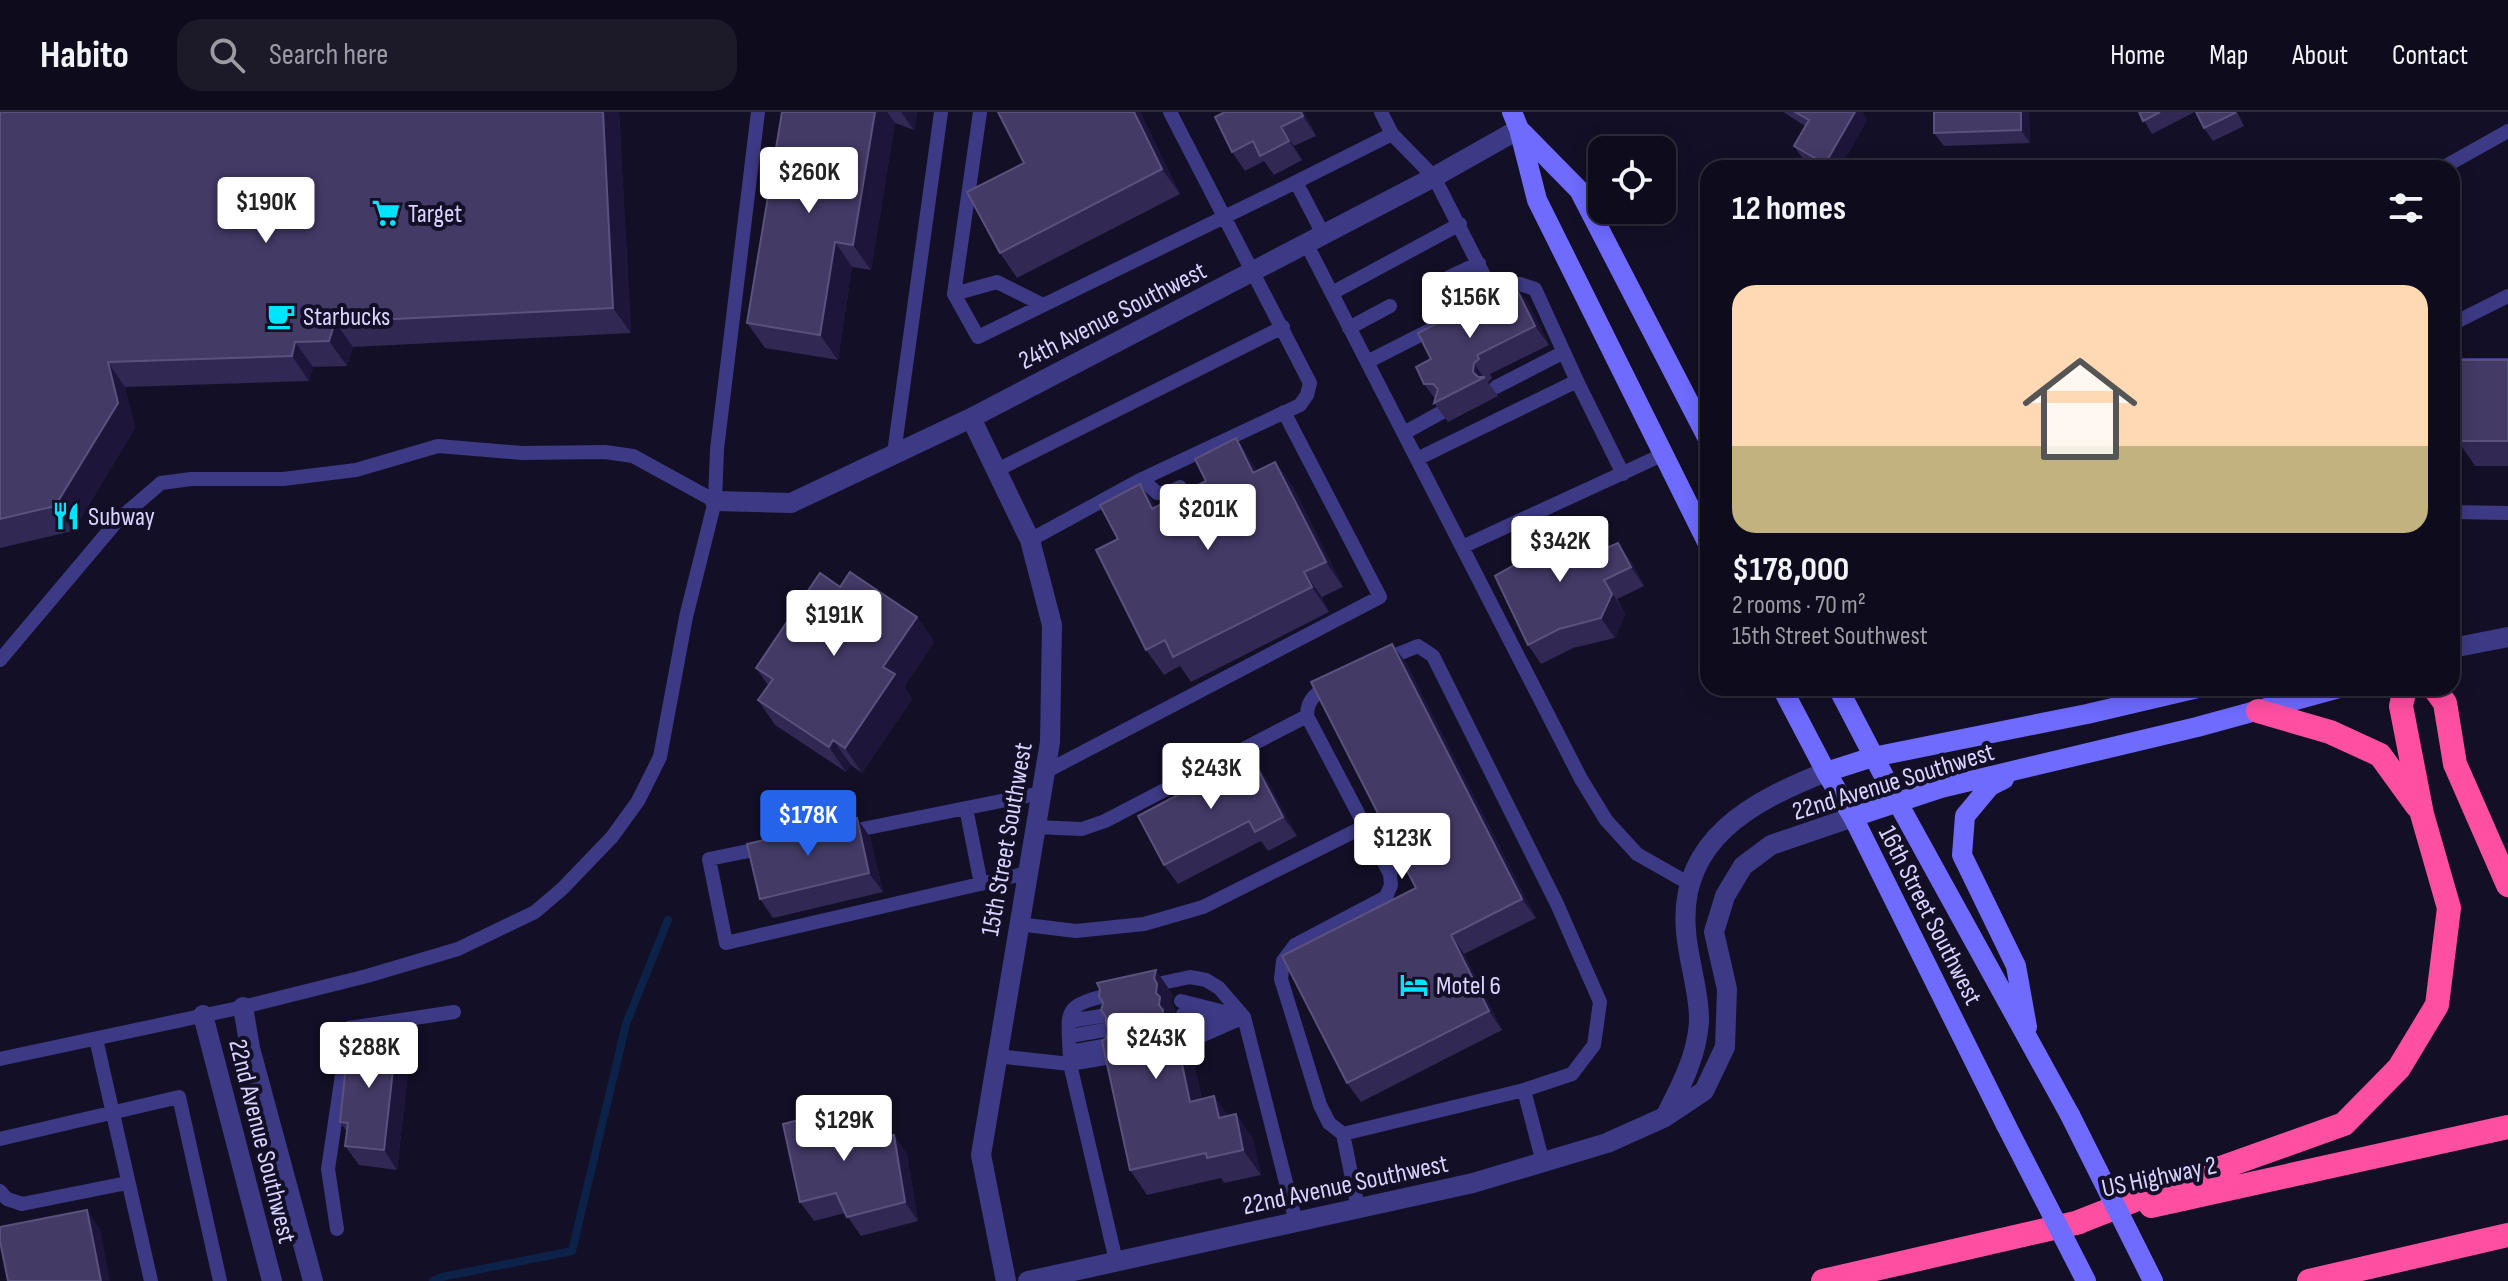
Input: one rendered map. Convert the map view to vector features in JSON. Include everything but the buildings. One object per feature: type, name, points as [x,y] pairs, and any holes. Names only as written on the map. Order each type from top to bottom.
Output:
[{"type":"highway","points":[[2076,1223],[2344,1124],[2399,1068],[2437,1005],[2449,908],[2422,814],[2401,706],[2403,696]]},
{"type":"highway","points":[[2440,696],[2445,703],[2455,764],[2508,885]]},
{"type":"highway","points":[[2258,711],[2330,732],[2380,755],[2422,814]]},
{"type":"highway","name":"US Highway 2","points":[[1823,1281],[2508,1127]]},
{"type":"highway","points":[[2309,1281],[2508,1235]]},
{"type":"main road","points":[[1516,120],[1579,190],[1700,424]]},
{"type":"main road","points":[[1516,120],[1537,200],[1700,529]]},
{"type":"main road","name":"16th Street Southwest","points":[[1786,696],[1853,817],[2086,1281]]},
{"type":"main road","name":"16th Street Southwest","points":[[1842,696],[2070,1115],[2153,1281]]},
{"type":"main road","name":"22nd Avenue Southwest","points":[[1826,772],[1873,757],[2164,696]]},
{"type":"main road","name":"22nd Avenue Southwest","points":[[1853,817],[1941,788],[2311,696]]},
{"type":"main road","points":[[2023,769],[1990,786],[1965,816],[1962,855],[2016,966],[2030,1043]]},
{"type":"street","name":"24th Avenue Southwest","points":[[715,501],[791,503],[971,418],[1434,177],[1516,120]]},
{"type":"street","name":"15th Street Southwest","points":[[971,418],[1030,540],[1052,625],[1050,739],[981,1155],[1006,1281]]},
{"type":"street","points":[[2460,646],[2508,637]]},
{"type":"street","name":"22nd Avenue Southwest","points":[[1665,1117],[1689,1071],[1699,1021],[1685,929],[1688,883],[1700,857],[1726,827],[1780,791],[1826,772]]},
{"type":"street","name":"22nd Avenue Southwest","points":[[1028,1281],[1473,1183],[1607,1143],[1665,1117],[1704,1091],[1725,1047],[1727,989],[1714,932],[1725,896],[1743,866],[1771,845],[1853,817]]},
{"type":"street","name":"22nd Avenue Southwest","points":[[243,1007],[250,1048],[313,1281]]},
{"type":"street","name":"22nd Avenue Southwest","points":[[203,1015],[272,1281]]},
{"type":"lane","points":[[0,1059],[243,1007],[458,949],[535,912],[602,847],[638,801],[660,757],[686,617],[715,501],[717,449],[758,112]]},
{"type":"lane","points":[[894,453],[941,112]]},
{"type":"lane","points":[[980,112],[954,294],[978,337],[1392,134]]},
{"type":"lane","points":[[1030,540],[1142,479],[1300,405],[1307,395],[1310,383],[1283,327],[1170,112]]},
{"type":"lane","points":[[1381,112],[1392,134],[1434,177],[1495,297]]},
{"type":"lane","points":[[2456,160],[2508,131]]},
{"type":"lane","points":[[1296,182],[1332,293],[1581,779],[1606,820],[1637,854],[1688,883]]},
{"type":"lane","points":[[1332,293],[1460,224]]},
{"type":"lane","points":[[1449,277],[1479,263]]},
{"type":"lane","points":[[954,294],[997,282],[1043,305]]},
{"type":"lane","points":[[1466,312],[1520,284],[1535,289],[1623,474]]},
{"type":"lane","points":[[2460,320],[2508,296]]},
{"type":"lane","points":[[1349,328],[1390,306]]},
{"type":"lane","points":[[1367,362],[1452,319]]},
{"type":"lane","points":[[997,470],[1283,327]]},
{"type":"lane","points":[[1496,387],[1564,352]]},
{"type":"lane","points":[[2460,367],[2508,365]]},
{"type":"lane","points":[[1417,459],[1577,381]]},
{"type":"lane","points":[[1045,772],[1380,597],[1284,412]]},
{"type":"lane","points":[[1404,433],[1442,412]]},
{"type":"lane","points":[[1216,444],[1219,464]]},
{"type":"lane","points":[[0,660],[118,520],[161,483],[191,479],[283,479],[356,470],[438,446],[523,453],[605,452],[633,456],[715,501]]},
{"type":"lane","points":[[1462,547],[1662,455]]},
{"type":"lane","points":[[1142,479],[1157,493],[1167,493],[1180,487]]},
{"type":"lane","points":[[2460,512],[2508,513]]},
{"type":"lane","points":[[1343,1134],[1524,1090],[1572,1074],[1594,1045],[1600,1002],[1557,904],[1433,656],[1418,646],[1313,695],[1307,705],[1307,716],[1390,874],[1391,885],[1386,897],[1295,945],[1283,961],[1281,979],[1320,1105],[1329,1123],[1343,1134],[1358,1208]]},
{"type":"lane","points":[[1035,827],[1082,829],[1105,821],[1307,716]]},
{"type":"lane","points":[[830,835],[1041,793]]},
{"type":"lane","points":[[966,808],[981,884]]},
{"type":"lane","points":[[1018,924],[1076,931],[1144,924],[1203,907],[1365,826]]},
{"type":"lane","points":[[785,844],[709,859],[726,943],[1027,873]]},
{"type":"lane","points":[[1116,1261],[1070,1058],[1069,1015],[1082,1001],[1190,977],[1206,980],[1219,988],[1244,1017],[1296,1222]]},
{"type":"lane","points":[[337,1229],[328,1169],[349,1028],[454,1012]]},
{"type":"lane","points":[[1244,1017],[1185,1021],[1244,1017]]},
{"type":"lane","points":[[996,1056],[1070,1058],[1113,1036],[1069,1029]]},
{"type":"lane","points":[[96,1039],[151,1281]]},
{"type":"lane","points":[[1524,1090],[1543,1163]]},
{"type":"lane","points":[[0,1139],[179,1097],[220,1281]]},
{"type":"lane","points":[[0,1191],[7,1199],[22,1204],[127,1183]]},
{"type":"waterway","points":[[433,1281],[572,1251],[626,1024],[668,920]]},
{"type":"place","name":"Target","points":[[386,213]]},
{"type":"place","name":"Starbucks","points":[[281,316]]},
{"type":"place","name":"Subway","points":[[66,516]]},
{"type":"place","name":"Motel 6","points":[[1414,985]]}]
